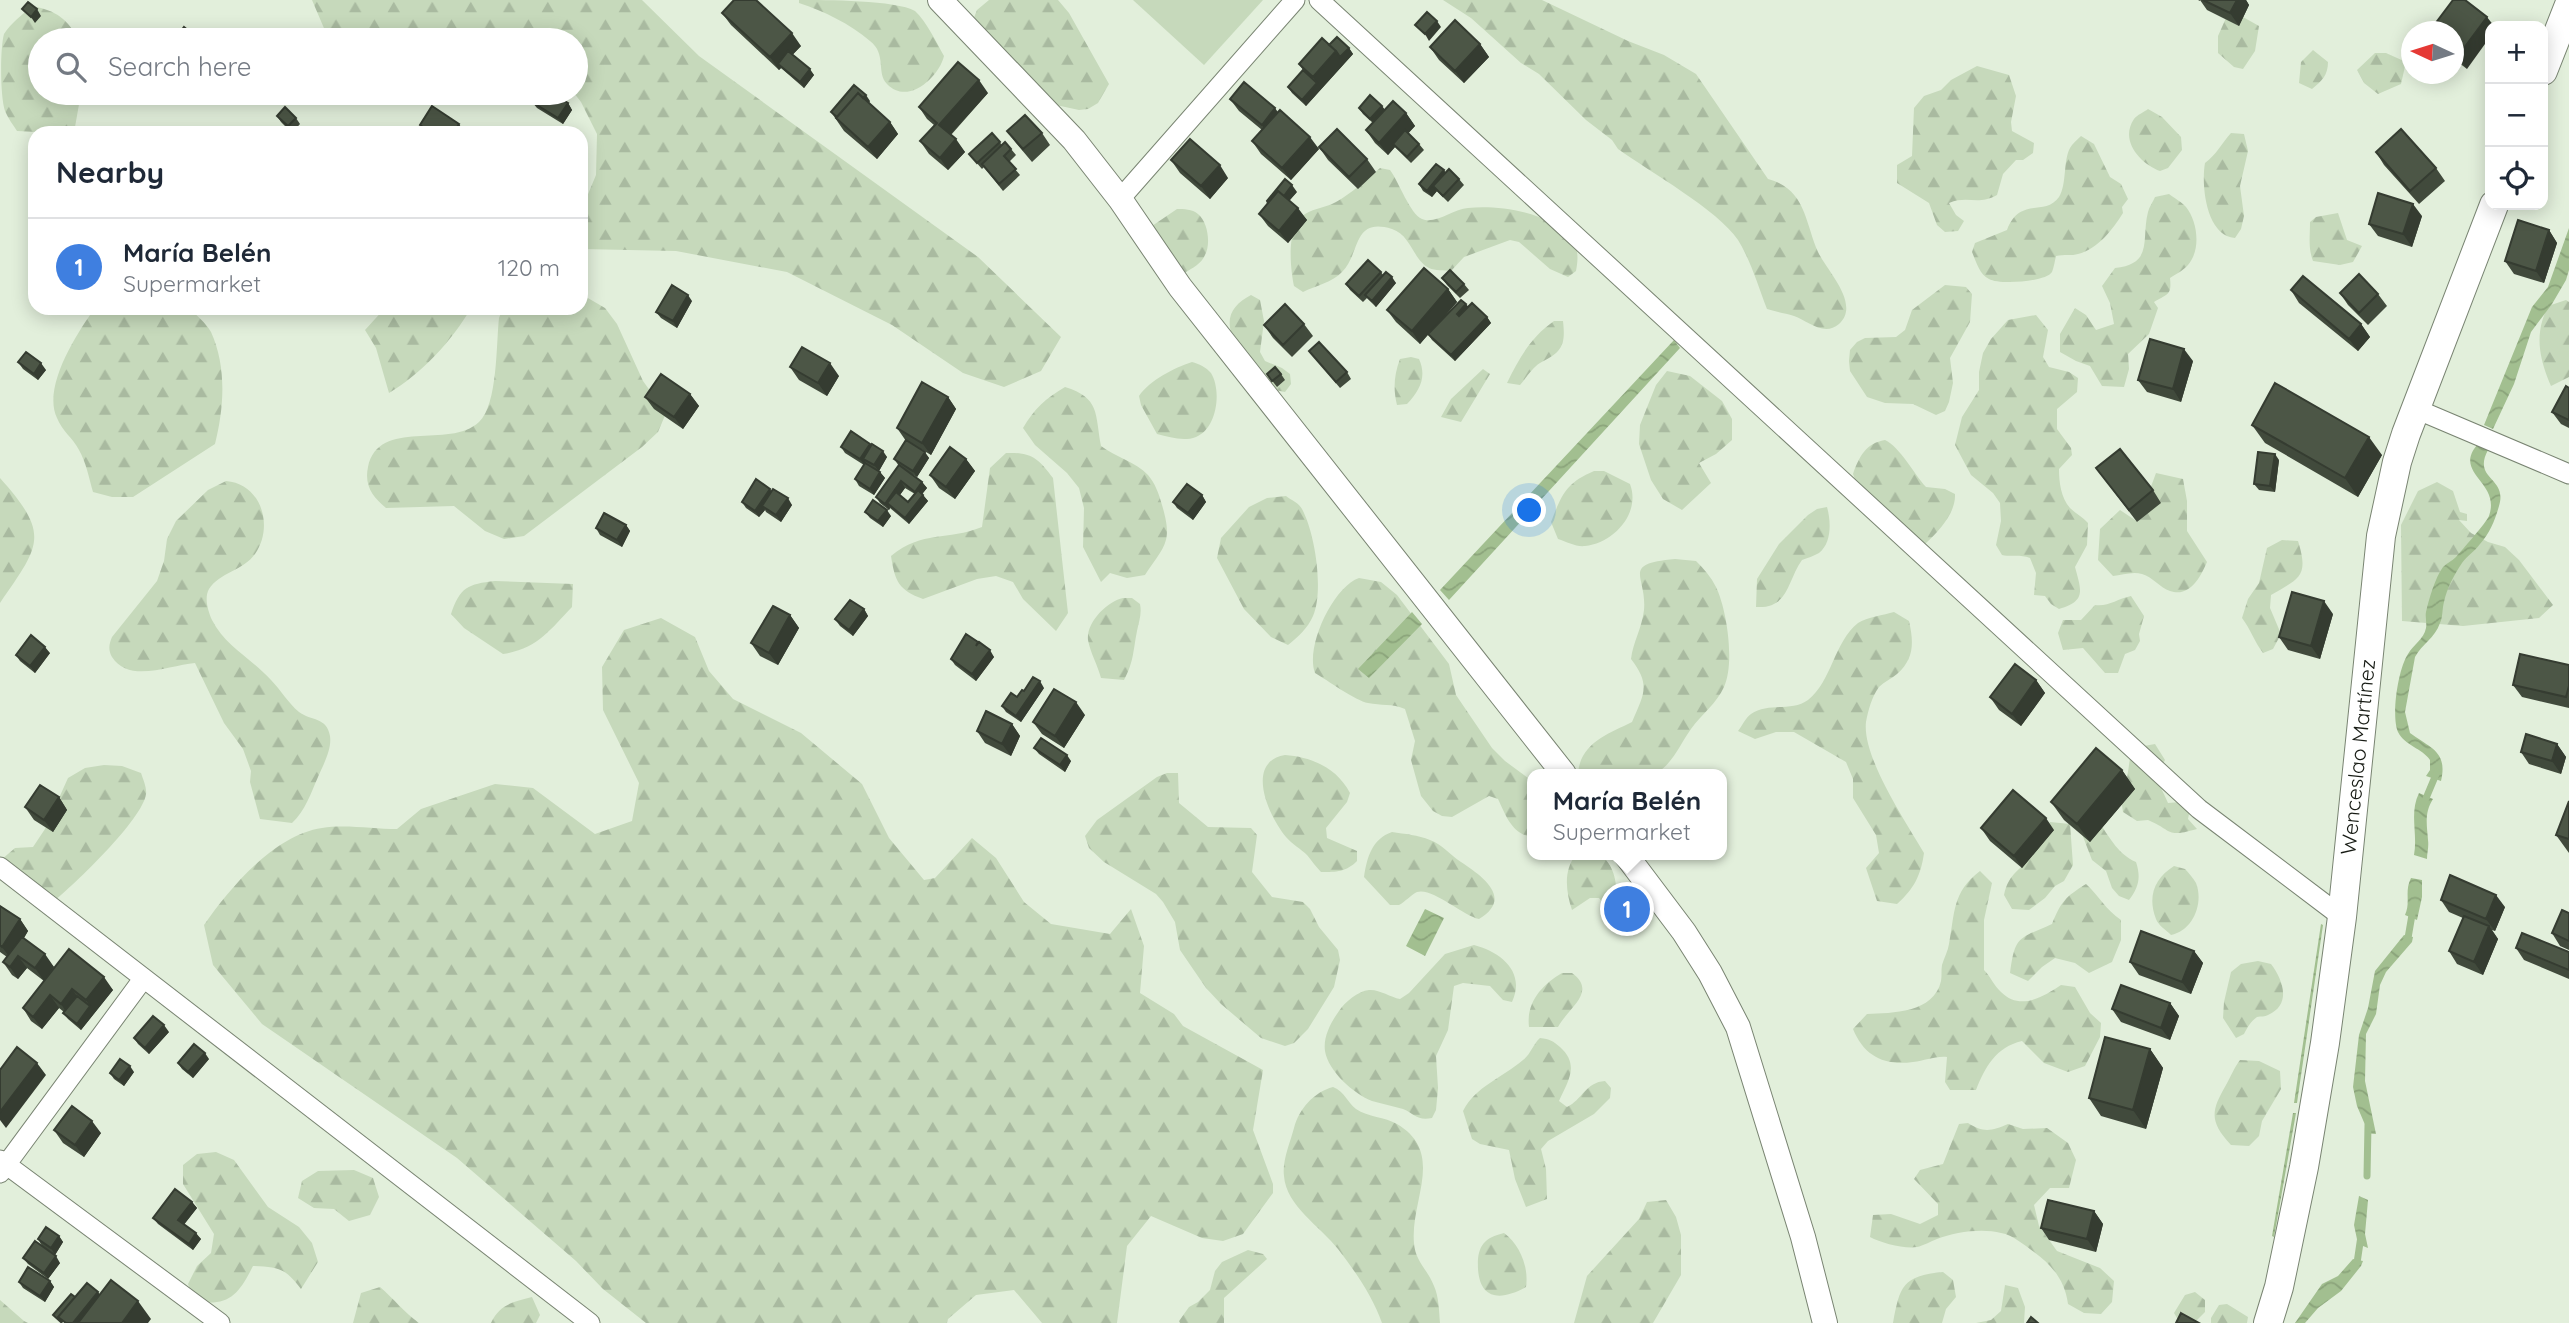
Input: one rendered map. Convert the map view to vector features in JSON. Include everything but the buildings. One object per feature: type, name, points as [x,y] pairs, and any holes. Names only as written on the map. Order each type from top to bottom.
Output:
[{"type":"main road","points":[[2548,58],[2569,5]]},
{"type":"main road","name":"Wenceslao Martínez","points":[[2268,1323],[2279,1287],[2306,1157],[2342,917],[2381,536],[2397,462],[2492,210]]},
{"type":"street","points":[[940,0],[1074,141],[1120,200],[1180,287],[1559,769]]},
{"type":"street","points":[[1120,200],[1295,0]]},
{"type":"street","points":[[1319,0],[2199,809],[2342,917]]},
{"type":"street","points":[[2416,409],[2569,474]]},
{"type":"street","points":[[1630,860],[1684,932],[1710,973],[1738,1027],[1800,1224],[1825,1323]]},
{"type":"street","points":[[0,867],[590,1323]]},
{"type":"street","points":[[144,979],[2,1166],[220,1323]]},
{"type":"green space","points":[[312,0],[642,0],[699,56],[978,257],[1061,337],[1041,371],[1004,387],[963,373],[892,325],[787,272],[676,251],[588,249],[588,194],[596,175],[597,134],[582,105],[588,105],[588,28],[324,28]]},
{"type":"green space","points":[[799,0],[877,3],[915,11],[944,56],[941,64],[922,86],[904,92],[895,90],[884,80],[880,57],[870,41],[827,14],[799,3]]},
{"type":"green space","points":[[989,0],[1058,0],[1069,13],[1109,84],[1098,103],[1088,109],[1079,110],[1056,105],[973,20],[977,10]]},
{"type":"green space","points":[[1133,0],[1263,0],[1204,65]]},
{"type":"green space","points":[[1443,0],[1542,0],[1664,55],[1696,74],[1768,179],[1781,184],[1797,199],[1818,252],[1844,297],[1845,316],[1839,324],[1828,329],[1816,327],[1794,316],[1767,309],[1747,256],[1728,228],[1700,204],[1618,149],[1612,140],[1586,120],[1539,74],[1521,63],[1471,18]]},
{"type":"green space","points":[[32,6],[48,10],[71,28],[28,28],[28,105],[79,105],[75,126],[28,126],[28,132],[17,131],[6,114],[2,95],[2,50],[4,34]]},
{"type":"green space","points":[[2243,17],[2259,26],[2255,51],[2243,69],[2234,67],[2218,53],[2218,36],[2226,18]]},
{"type":"green space","points":[[2313,50],[2328,62],[2324,77],[2312,89],[2299,83],[2301,62]]},
{"type":"green space","points":[[2375,53],[2386,53],[2401,60],[2401,84],[2378,94],[2364,83],[2357,70]]},
{"type":"green space","points":[[1977,66],[2009,75],[2016,96],[2012,131],[2034,143],[2033,153],[2023,160],[2016,160],[2003,174],[1997,195],[1984,200],[1949,203],[1956,215],[1964,221],[1958,231],[1945,232],[1937,225],[1929,203],[1897,183],[1897,165],[1912,156],[1914,108],[1924,96],[1941,90],[1951,80]]},
{"type":"green space","points":[[2148,109],[2162,117],[2181,137],[2182,150],[2168,168],[2160,171],[2139,157],[2129,135],[2134,119]]},
{"type":"green space","points":[[2231,133],[2244,134],[2248,151],[2240,186],[2244,216],[2241,229],[2235,238],[2225,235],[2212,219],[2204,184],[2205,163]]},
{"type":"green space","points":[[2081,136],[2094,144],[2110,177],[2121,184],[2128,199],[2122,207],[2123,213],[2104,238],[2092,248],[2076,255],[2056,256],[2052,272],[2048,275],[2012,282],[1989,279],[1978,267],[1972,252],[1975,243],[2007,230],[2019,213],[2047,206],[2059,197],[2068,153]]},
{"type":"green space","points":[[1380,168],[1390,170],[1409,204],[1422,219],[1433,220],[1462,209],[1481,207],[1524,212],[1551,223],[1563,230],[1574,243],[1577,255],[1576,271],[1568,277],[1550,269],[1519,242],[1510,240],[1464,257],[1451,271],[1434,270],[1419,259],[1404,236],[1392,229],[1379,227],[1364,232],[1348,264],[1338,275],[1303,292],[1294,286],[1291,247],[1299,220],[1305,214],[1342,198]]},
{"type":"green space","points":[[2169,194],[2190,213],[2195,228],[2195,252],[2186,267],[2170,278],[2168,294],[2154,302],[2158,308],[2149,334],[2128,354],[2129,369],[2124,387],[2102,386],[2090,366],[2060,352],[2060,334],[2075,308],[2086,315],[2096,330],[2114,324],[2110,303],[2102,286],[2115,268],[2127,266],[2141,256],[2149,208],[2155,197]]},
{"type":"green space","points":[[1177,209],[1191,210],[1198,214],[1208,233],[1207,250],[1203,258],[1184,273],[1152,226]]},
{"type":"green space","points":[[2338,213],[2347,240],[2362,246],[2353,262],[2340,265],[2313,261],[2310,222],[2316,217]]},
{"type":"green space","points":[[1945,285],[1966,287],[1972,294],[1970,322],[1950,358],[1953,383],[1945,411],[1936,415],[1913,404],[1885,403],[1867,397],[1850,371],[1850,350],[1865,338],[1896,337],[1905,330],[1912,310]]},
{"type":"green space","points":[[1251,295],[1260,300],[1264,321],[1260,352],[1265,361],[1290,374],[1291,384],[1285,392],[1275,390],[1232,335],[1232,311]]},
{"type":"green space","points":[[588,298],[605,308],[617,324],[643,381],[666,413],[658,432],[524,536],[504,539],[485,531],[454,506],[386,508],[374,495],[367,480],[368,467],[375,452],[386,443],[400,438],[451,434],[466,430],[479,422],[490,402],[493,388],[500,315],[588,315]]},
{"type":"green space","points":[[2566,300],[2569,302],[2569,377],[2551,386],[2541,356],[2541,326],[2548,306]]},
{"type":"green space","points":[[90,315],[196,315],[211,332],[220,359],[222,402],[215,444],[133,497],[112,497],[93,492],[77,446],[59,423],[54,405],[58,376],[79,331]]},
{"type":"green space","points":[[379,315],[467,315],[435,356],[389,393],[376,348],[365,330]]},
{"type":"green space","points":[[2036,315],[2048,330],[2043,357],[2049,367],[2069,372],[2078,378],[2077,392],[2057,409],[2057,429],[2071,448],[2072,455],[2059,469],[2059,474],[2064,500],[2088,523],[2087,545],[2075,567],[2080,594],[2074,602],[2059,609],[2045,596],[2034,595],[2036,573],[2030,558],[2002,555],[1996,545],[2001,521],[2000,503],[1993,493],[1971,475],[1955,445],[1962,417],[1979,390],[1983,353],[1991,339],[2008,320]]},
{"type":"green space","points":[[1554,321],[1563,321],[1563,343],[1557,352],[1534,368],[1520,385],[1507,383],[1526,349]]},
{"type":"green space","points":[[1400,359],[1419,359],[1421,383],[1407,404],[1397,405],[1395,376],[1398,365]]},
{"type":"green space","points":[[1192,362],[1207,369],[1214,381],[1217,399],[1213,418],[1203,433],[1196,437],[1186,439],[1157,434],[1139,396],[1163,375]]},
{"type":"green space","points":[[1483,369],[1490,374],[1461,422],[1441,417],[1451,399]]},
{"type":"green space","points":[[1667,371],[1690,376],[1722,401],[1732,419],[1732,440],[1716,454],[1699,463],[1711,483],[1682,510],[1663,499],[1651,480],[1639,444],[1640,425],[1656,385]]},
{"type":"green space","points":[[1065,387],[1085,396],[1094,408],[1101,446],[1143,470],[1156,489],[1165,517],[1167,535],[1162,549],[1145,575],[1127,578],[1110,573],[1101,582],[1083,547],[1084,508],[1079,488],[1067,473],[1035,445],[1023,428],[1041,404]]},
{"type":"green space","points":[[1885,440],[1891,443],[1926,487],[1945,489],[1955,494],[1950,515],[1925,544],[1907,541],[1856,482],[1853,474],[1861,457],[1873,444]]},
{"type":"green space","points":[[1006,453],[1028,455],[1053,478],[1068,613],[1056,631],[1023,599],[1013,582],[996,576],[977,579],[923,599],[903,588],[894,572],[891,556],[914,542],[982,527],[990,468]]},
{"type":"green space","points":[[1594,471],[1604,471],[1630,484],[1632,505],[1628,516],[1615,533],[1596,544],[1578,546],[1558,539],[1551,522],[1562,497],[1577,480]]},
{"type":"green space","points":[[2156,473],[2183,479],[2187,501],[2187,531],[2207,562],[2194,584],[2183,591],[2166,590],[2139,573],[2113,576],[2098,560],[2100,529],[2120,510],[2138,522]]},
{"type":"green space","points":[[0,478],[27,513],[33,527],[34,540],[24,567],[0,603]]},
{"type":"green space","points":[[226,481],[238,484],[256,498],[264,520],[264,532],[255,554],[209,589],[208,609],[217,629],[231,645],[263,672],[299,712],[322,722],[330,736],[328,752],[310,795],[301,813],[292,823],[260,819],[250,782],[251,771],[243,749],[224,723],[195,663],[150,671],[129,670],[119,665],[110,652],[112,637],[157,581],[164,561],[167,539],[176,521],[208,490]]},
{"type":"green space","points":[[2437,482],[2453,491],[2460,512],[2467,514],[2467,521],[2459,520],[2471,533],[2505,547],[2519,560],[2553,605],[2539,618],[2463,626],[2402,621],[2401,525],[2418,491]]},
{"type":"green space","points":[[1286,496],[1301,507],[1307,519],[1318,577],[1313,616],[1302,632],[1288,645],[1271,637],[1244,609],[1217,558],[1221,538],[1249,507],[1267,498]]},
{"type":"green space","points":[[1827,507],[1829,532],[1823,549],[1802,560],[1781,599],[1767,606],[1756,607],[1757,579],[1779,544],[1808,515]]},
{"type":"green space","points":[[2282,540],[2298,541],[2302,569],[2295,580],[2271,595],[2270,608],[2281,634],[2273,649],[2263,653],[2242,618],[2248,599],[2259,583],[2267,548]]},
{"type":"green space","points":[[1658,561],[1696,561],[1716,587],[1726,622],[1729,651],[1724,687],[1671,760],[1661,769],[1579,769],[1584,754],[1590,747],[1632,722],[1640,704],[1643,683],[1631,659],[1644,610],[1640,573],[1647,564]]},
{"type":"green space","points":[[1359,578],[1381,582],[1397,595],[1449,664],[1456,695],[1492,748],[1527,777],[1527,836],[1519,832],[1507,818],[1498,799],[1489,796],[1452,817],[1433,811],[1421,796],[1411,760],[1415,741],[1405,709],[1363,701],[1315,673],[1314,648],[1318,634],[1331,605],[1349,584]]},
{"type":"green space","points":[[495,581],[573,584],[572,607],[534,643],[503,654],[464,628],[451,614],[466,588]]},
{"type":"green space","points":[[2131,596],[2144,616],[2140,641],[2135,650],[2125,654],[2118,673],[2105,673],[2083,648],[2063,650],[2058,633],[2063,620],[2081,620],[2095,605],[2108,604]]},
{"type":"green space","points":[[1132,598],[1141,608],[1131,661],[1124,680],[1101,678],[1089,645],[1088,633],[1099,613],[1111,603]]},
{"type":"green space","points":[[1894,612],[1909,621],[1912,636],[1910,656],[1903,668],[1877,691],[1866,722],[1871,753],[1878,771],[1924,853],[1916,881],[1897,904],[1877,901],[1866,868],[1879,853],[1876,835],[1853,798],[1853,779],[1846,762],[1794,732],[1776,732],[1755,739],[1738,731],[1749,715],[1758,710],[1795,706],[1808,700],[1823,683],[1850,631],[1862,621]]},
{"type":"green space","points":[[661,618],[695,637],[709,671],[733,699],[801,733],[862,784],[889,838],[924,880],[935,878],[972,838],[996,858],[1024,902],[1051,924],[1110,934],[1131,909],[1144,946],[1140,993],[1174,1014],[1183,1026],[1263,1070],[1253,1130],[1273,1184],[1273,1193],[1243,1234],[1223,1241],[1202,1238],[1151,1216],[1127,1246],[1117,1323],[1042,1323],[1014,1290],[976,1295],[948,1319],[947,1323],[646,1323],[603,1289],[576,1261],[457,1158],[262,1024],[213,965],[204,925],[240,880],[270,852],[287,841],[304,833],[331,827],[397,829],[421,809],[495,784],[533,788],[595,834],[632,821],[639,783],[603,710],[602,667],[624,630]]},
{"type":"green space","points":[[2155,744],[2165,760],[2158,778],[2168,803],[2191,804],[2188,819],[2197,829],[2174,833],[2148,820],[2137,821],[2123,812],[2122,795],[2133,748]]},
{"type":"green space","points":[[1285,755],[1305,758],[1323,765],[1345,784],[1350,793],[1347,802],[1326,828],[1327,838],[1357,851],[1357,861],[1349,867],[1321,872],[1279,828],[1267,804],[1263,779],[1265,768],[1273,760]]},
{"type":"green space","points":[[122,766],[141,773],[145,784],[146,794],[142,805],[121,835],[53,902],[0,880],[1,860],[15,848],[33,847],[45,829],[68,778],[85,768]]},
{"type":"green space","points":[[1178,773],[1179,803],[1208,827],[1251,828],[1257,835],[1252,872],[1272,897],[1303,902],[1338,950],[1340,960],[1334,987],[1308,1029],[1294,1043],[1285,1046],[1261,1038],[1221,1004],[1206,988],[1180,950],[1175,922],[1163,902],[1156,894],[1104,862],[1089,848],[1085,836],[1097,820],[1157,777]]},
{"type":"green space","points":[[2050,822],[2070,824],[2073,865],[2064,881],[2029,910],[2012,909],[2004,895],[2006,887],[2012,876],[2036,850]]},
{"type":"green space","points":[[2100,824],[2111,841],[2136,862],[2138,882],[2129,900],[2119,896],[2112,888],[2106,871],[2092,860],[2082,834]]},
{"type":"green space","points":[[1392,832],[1435,842],[1478,874],[1494,895],[1494,903],[1489,911],[1479,919],[1439,897],[1423,892],[1415,893],[1399,905],[1390,905],[1364,877],[1375,844]]},
{"type":"green space","points":[[1606,860],[1616,885],[1615,904],[1605,906],[1599,898],[1590,898],[1572,910],[1567,874],[1572,861]]},
{"type":"green space","points":[[2174,866],[2185,869],[2192,877],[2199,899],[2191,922],[2171,935],[2157,921],[2152,903],[2154,888],[2162,876]]},
{"type":"green space","points":[[1980,871],[1992,883],[1984,920],[1984,970],[2001,992],[2016,1001],[2031,1000],[2061,985],[2075,987],[2090,1013],[2101,1023],[2100,1037],[2085,1066],[2068,1072],[2044,1063],[2022,1041],[1998,1053],[1983,1073],[1976,1090],[1950,1090],[1945,1082],[1947,1057],[1903,1063],[1884,1060],[1863,1046],[1853,1029],[1867,1014],[1911,1009],[1930,1000],[1937,992],[1959,895]]},
{"type":"green space","points":[[2086,884],[2121,920],[2121,940],[2112,962],[2089,973],[2075,963],[2055,958],[2028,981],[2010,973],[2014,951],[2021,940],[2052,924],[2064,901]]},
{"type":"green space","points":[[1474,945],[1502,958],[1513,973],[1515,991],[1512,1002],[1503,1000],[1490,986],[1463,983],[1454,986],[1448,1030],[1436,1056],[1438,1088],[1436,1110],[1432,1118],[1419,1118],[1403,1109],[1372,1101],[1357,1093],[1336,1074],[1327,1059],[1326,1035],[1345,1004],[1356,995],[1369,990],[1400,999],[1409,993],[1445,954]]},
{"type":"green space","points":[[2258,961],[2271,964],[2282,984],[2283,998],[2276,1010],[2267,1016],[2257,1017],[2244,1034],[2236,1038],[2223,1018],[2231,972],[2241,964]]},
{"type":"green space","points":[[1562,973],[1572,973],[1579,980],[1582,993],[1579,1000],[1558,1027],[1529,1027],[1530,1010],[1537,995]]},
{"type":"green space","points":[[1540,1038],[1555,1043],[1570,1060],[1570,1073],[1559,1101],[1567,1107],[1593,1084],[1605,1081],[1611,1088],[1610,1098],[1594,1114],[1548,1141],[1541,1149],[1546,1169],[1547,1199],[1526,1207],[1515,1179],[1509,1150],[1480,1144],[1472,1139],[1463,1111],[1482,1089],[1526,1058]]},
{"type":"green space","points":[[2240,1060],[2259,1061],[2280,1071],[2281,1089],[2262,1121],[2259,1136],[2249,1146],[2231,1145],[2219,1129],[2215,1116],[2217,1102]]},
{"type":"green space","points":[[1333,1087],[1356,1109],[1397,1124],[1412,1136],[1420,1149],[1423,1163],[1414,1243],[1417,1255],[1436,1290],[1440,1323],[1382,1323],[1369,1294],[1351,1266],[1331,1241],[1305,1216],[1286,1187],[1284,1164],[1296,1121],[1314,1097]]},
{"type":"green space","points":[[1968,1123],[1988,1130],[2008,1124],[2023,1129],[2047,1128],[2068,1143],[2076,1160],[2069,1188],[2050,1188],[2034,1205],[2039,1226],[2057,1251],[2100,1268],[2114,1281],[2112,1302],[2101,1314],[2084,1313],[2068,1304],[2061,1281],[2047,1263],[2005,1234],[1969,1232],[1912,1247],[1893,1245],[1870,1237],[1873,1215],[1891,1214],[1920,1224],[1938,1215],[1938,1204],[1914,1179],[1920,1170],[1943,1164],[1959,1124]]},
{"type":"green space","points":[[216,1152],[234,1160],[268,1207],[299,1227],[312,1243],[318,1262],[301,1289],[281,1270],[253,1266],[231,1297],[215,1302],[194,1301],[188,1284],[197,1266],[211,1253],[214,1234],[183,1184],[183,1165],[197,1154]]},
{"type":"green space","points":[[354,1170],[373,1178],[379,1197],[370,1215],[349,1221],[334,1209],[314,1208],[298,1198],[302,1181],[318,1171]]},
{"type":"green space","points":[[1666,1200],[1676,1217],[1681,1235],[1681,1275],[1653,1323],[1574,1323],[1587,1276],[1639,1219],[1647,1202]]},
{"type":"green space","points":[[1504,1233],[1515,1244],[1522,1257],[1527,1279],[1526,1287],[1500,1296],[1487,1292],[1478,1269],[1480,1249],[1486,1241]]},
{"type":"green space","points":[[1248,1250],[1263,1254],[1267,1259],[1224,1298],[1224,1323],[1180,1323],[1189,1307],[1210,1290],[1215,1271],[1222,1262]]},
{"type":"green space","points":[[1943,1272],[1953,1280],[1956,1297],[1946,1309],[1942,1323],[1893,1323],[1898,1300],[1905,1285],[1919,1276]]},
{"type":"green space","points":[[2005,1285],[2018,1288],[2025,1307],[2024,1323],[1976,1323],[1991,1320],[2001,1311]]},
{"type":"green space","points":[[380,1287],[419,1323],[353,1323],[361,1293]]},
{"type":"green space","points":[[2195,1292],[2205,1300],[2205,1312],[2194,1323],[2180,1323],[2174,1313],[2185,1295]]},
{"type":"green space","points":[[532,1297],[540,1315],[536,1323],[491,1323],[503,1308]]},
{"type":"green space","points":[[0,1300],[24,1321],[28,1323],[0,1323]]},
{"type":"green space","points":[[2227,1304],[2248,1317],[2247,1323],[2211,1323],[2219,1305]]},
{"type":"water","points":[[2569,228],[2569,270],[2566,280],[2531,332],[2514,384],[2493,429],[2484,425],[2532,307],[2548,287]]},
{"type":"water","points":[[1674,340],[1680,348],[1449,600],[1440,590]]},
{"type":"water","points":[[2477,445],[2488,450],[2484,467],[2499,489],[2499,506],[2487,535],[2462,563],[2451,582],[2438,628],[2415,657],[2405,712],[2410,733],[2436,751],[2440,757],[2441,781],[2426,776],[2430,770],[2430,760],[2405,741],[2398,732],[2395,715],[2397,693],[2404,661],[2425,632],[2427,607],[2440,572],[2456,557],[2489,516],[2489,495],[2470,464],[2471,455]]},
{"type":"water","points":[[1412,612],[1422,624],[1369,678],[1358,669]]},
{"type":"water","points":[[2419,793],[2433,799],[2427,814],[2427,859],[2414,855],[2414,816]]},
{"type":"water","points":[[2411,878],[2422,880],[2422,897],[2417,920],[2405,915]]},
{"type":"water","points":[[1425,909],[1444,918],[1425,956],[1406,946]]},
{"type":"water","points":[[2321,924],[2323,925],[2297,1103],[2294,1103]]},
{"type":"water","points":[[2404,935],[2413,937],[2412,942],[2386,972],[2380,985],[2376,1014],[2366,1034],[2365,1081],[2376,1134],[2365,1133],[2366,1127],[2353,1087],[2359,1035],[2368,1008],[2375,971]]},
{"type":"water","points":[[2293,1113],[2296,1113],[2274,1237],[2272,1236]]},
{"type":"water","points":[[2359,1196],[2368,1200],[2365,1234],[2368,1248],[2358,1244],[2354,1225]]},
{"type":"water","points":[[2353,1259],[2363,1261],[2341,1291],[2318,1308],[2305,1323],[2295,1323],[2322,1284],[2338,1276]]},
{"type":"waterway","points":[[2424,803],[2437,772]]},
{"type":"waterway","points":[[2404,944],[2408,938],[2413,909]]},
{"type":"waterway","points":[[2367,1176],[2368,1125]]},
{"type":"waterway","points":[[2353,1268],[2357,1263],[2361,1236]]},
{"type":"place","name":"María Belén","points":[[1627,909]]}]
